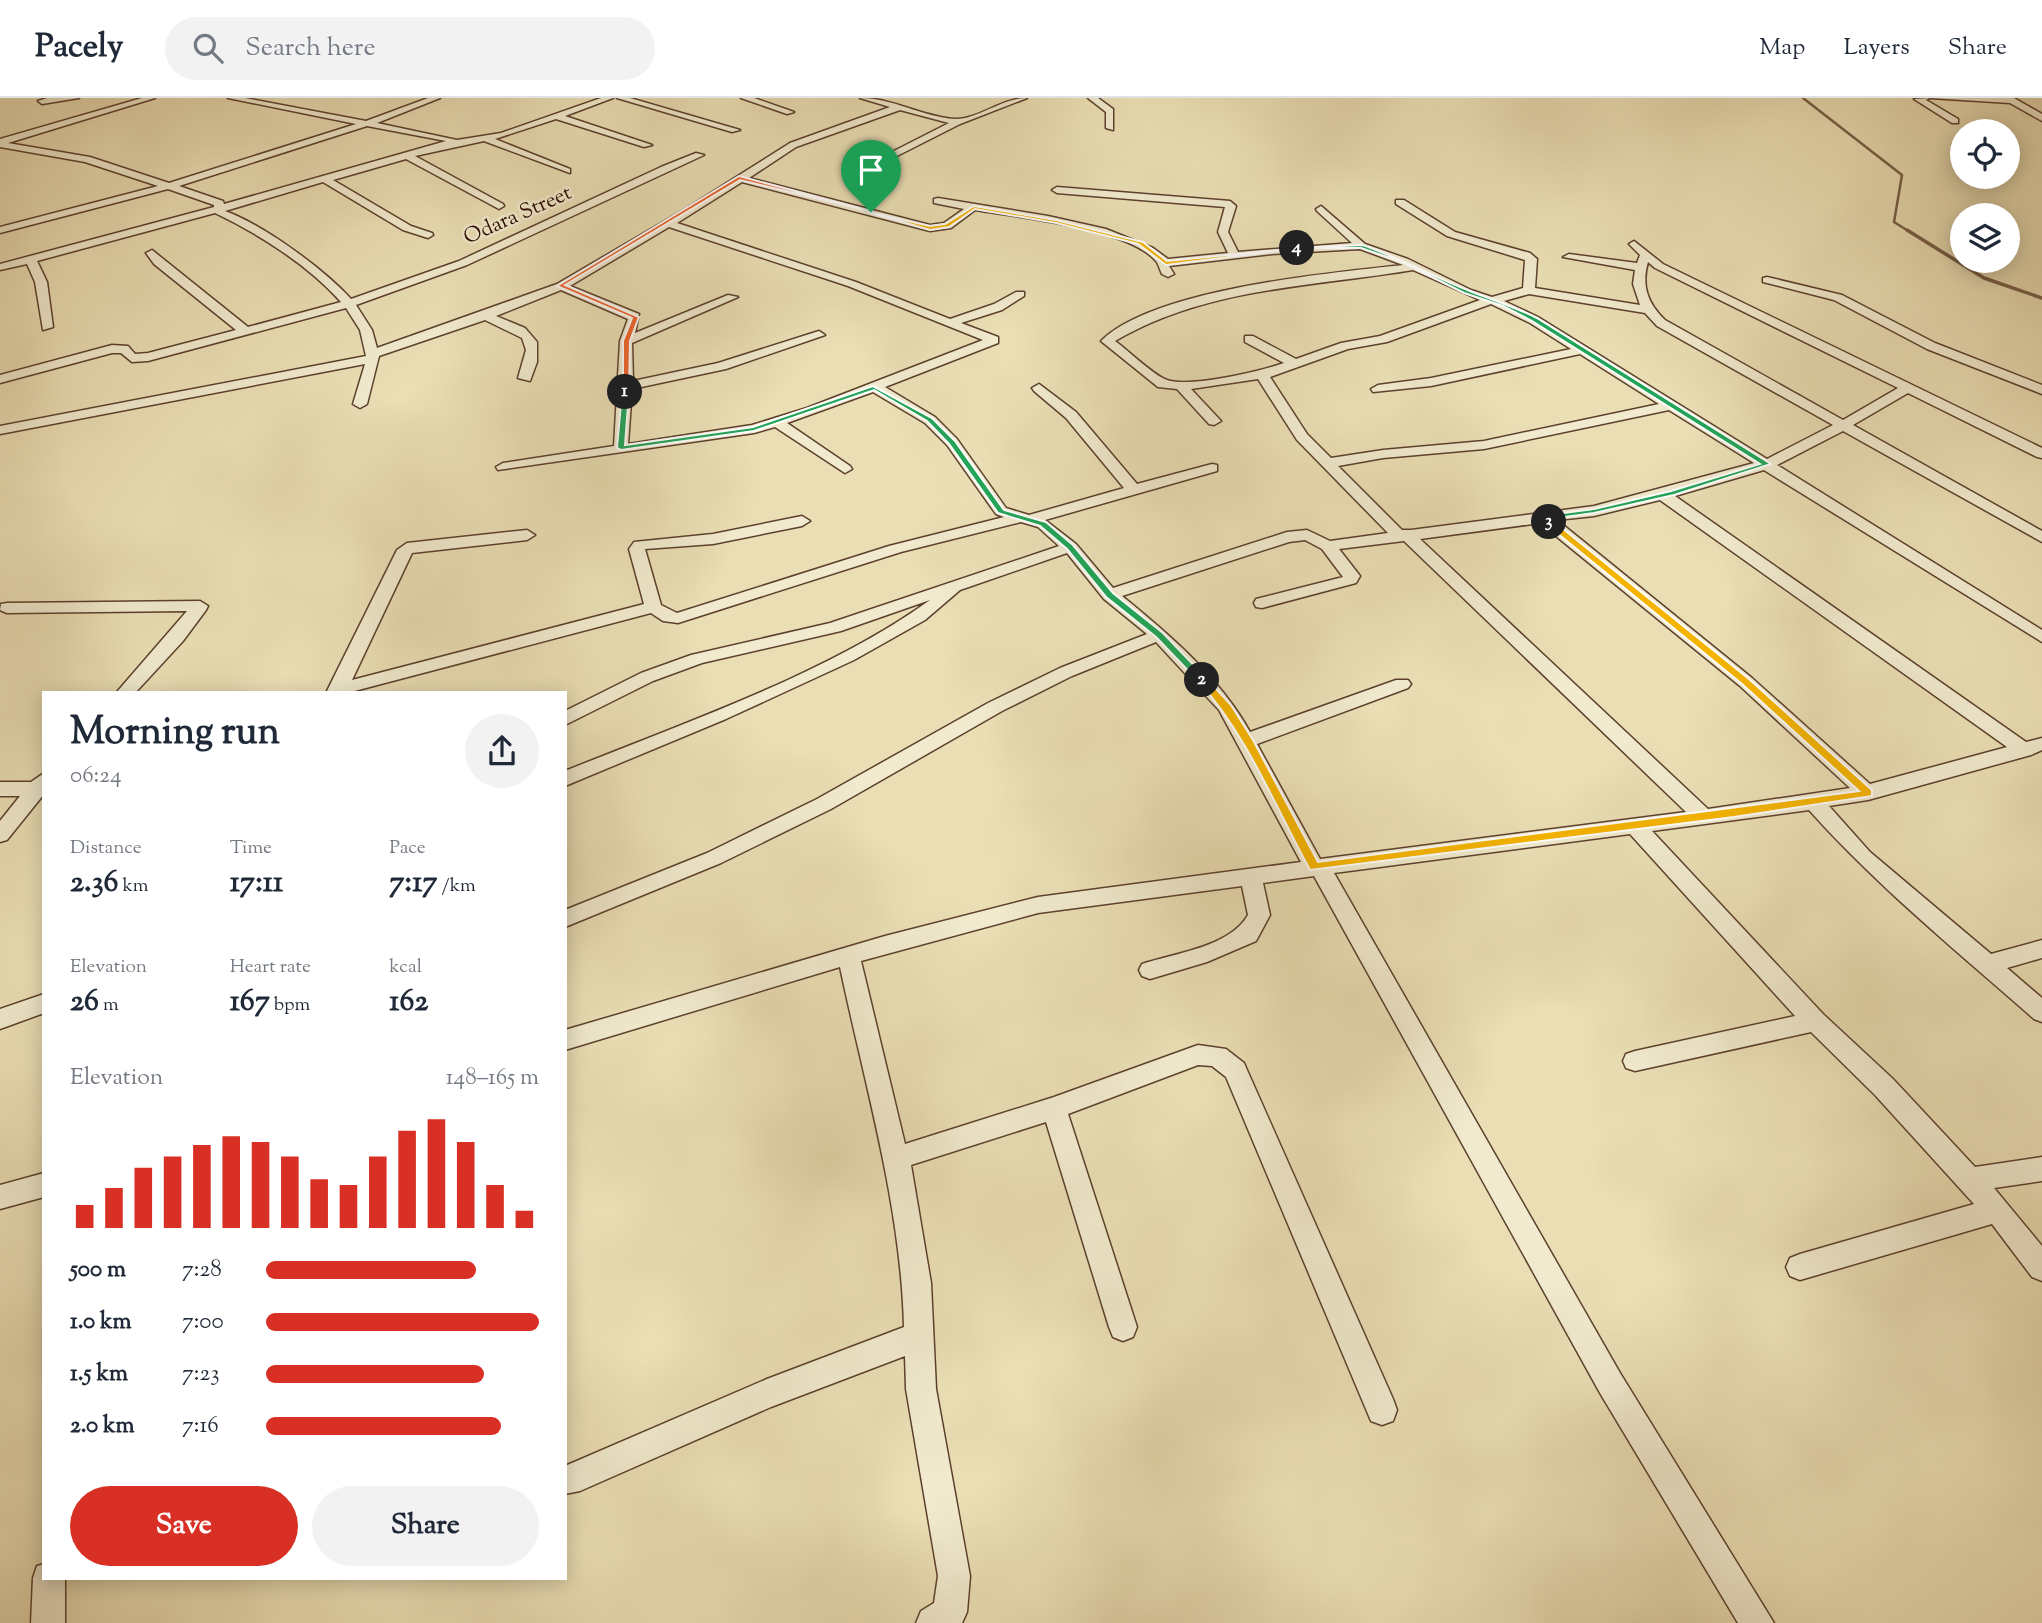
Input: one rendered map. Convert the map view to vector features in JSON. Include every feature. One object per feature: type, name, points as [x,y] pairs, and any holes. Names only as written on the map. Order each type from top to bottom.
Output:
[{"type":"street","points":[[42,101],[75,98]]},
{"type":"street","points":[[0,143],[151,98]]},
{"type":"street","points":[[232,98],[256,99],[462,142]]},
{"type":"street","points":[[0,230],[171,186],[369,123],[436,98]]},
{"type":"street","points":[[0,267],[406,155],[487,139],[609,98]]},
{"type":"street","points":[[621,98],[734,130]]},
{"type":"street","points":[[745,98],[790,112]]},
{"type":"street","points":[[864,98],[957,122]]},
{"type":"street","points":[[0,430],[372,356],[485,316],[561,286],[793,145],[920,98]]},
{"type":"street","points":[[891,156],[957,122],[1023,98]]},
{"type":"street","points":[[1092,98],[1110,111],[1110,128]]},
{"type":"street","points":[[1925,98],[1918,99],[1952,119]]},
{"type":"street","points":[[1934,98],[2009,99],[2042,118]]},
{"type":"street","points":[[554,116],[647,145]]},
{"type":"street","points":[[487,139],[567,171]]},
{"type":"street","points":[[0,143],[87,159],[219,203],[219,212],[233,217],[304,265],[350,304],[364,327],[372,356],[360,404]]},
{"type":"street","points":[[406,155],[499,206]]},
{"type":"street","name":"Odara Street","points":[[0,379],[112,349],[124,349],[132,358],[148,358],[350,304],[505,244],[659,171],[699,155]]},
{"type":"street","points":[[323,178],[407,228],[428,235]]},
{"type":"street","points":[[739,178],[930,228],[947,226],[974,207]]},
{"type":"street","points":[[1057,190],[1226,203],[1231,206],[1221,231],[1223,240],[1235,255]]},
{"type":"street","points":[[938,201],[1056,221],[1129,239],[1153,250],[1167,269],[1235,255],[1333,245],[1361,246],[1413,266],[1534,320],[2042,637]]},
{"type":"street","points":[[1400,202],[1451,234],[1526,255],[1531,259],[1529,290]]},
{"type":"street","points":[[1321,209],[1361,246]]},
{"type":"street","points":[[503,467],[754,429],[778,423],[994,340],[852,284],[667,223]]},
{"type":"street","points":[[1634,244],[1642,262],[1639,295],[1647,310],[1661,323],[2042,537]]},
{"type":"street","points":[[152,253],[157,263],[172,271],[218,313],[245,331]]},
{"type":"street","points":[[1569,257],[1642,262],[1910,387],[2042,454]]},
{"type":"street","points":[[31,260],[41,282],[47,327]]},
{"type":"street","points":[[1413,266],[1251,289],[1183,305],[1107,341],[1163,384],[1181,386],[1262,375],[1345,346],[1383,339],[1489,301],[1529,290],[1647,310]]},
{"type":"street","points":[[1767,280],[1838,297],[1931,346],[2042,390]]},
{"type":"street","points":[[561,286],[635,317],[626,341],[626,386],[621,448]]},
{"type":"street","points":[[952,323],[998,307],[1020,294]]},
{"type":"street","points":[[626,341],[732,298]]},
{"type":"street","points":[[485,316],[527,334],[532,340],[534,353],[524,378]]},
{"type":"street","points":[[626,386],[721,366],[819,335]]},
{"type":"street","points":[[1249,339],[1294,363]]},
{"type":"street","points":[[1378,389],[1431,382],[1583,350]]},
{"type":"street","points":[[1262,375],[1302,437],[1402,535],[1704,817]]},
{"type":"street","points":[[1181,386],[1213,421]]},
{"type":"street","points":[[875,387],[930,420],[952,442],[1001,511],[1043,524],[1070,547],[1110,595],[1160,635],[1227,707],[1610,1382],[1757,1623]]},
{"type":"street","points":[[1328,546],[1594,511],[1663,495],[1767,464],[1811,444],[1910,387]]},
{"type":"street","points":[[1039,388],[1071,415],[1134,490]]},
{"type":"street","points":[[1330,463],[1383,453],[1484,445],[1672,405]]},
{"type":"street","points":[[778,423],[845,469]]},
{"type":"street","points":[[802,521],[713,539],[640,545],[637,549],[653,607],[669,617],[678,618],[895,549],[1024,519],[1212,468]]},
{"type":"street","points":[[1663,495],[2033,747]]},
{"type":"street","points":[[1543,517],[1745,682],[1868,793]]},
{"type":"street","points":[[337,691],[405,550],[413,546],[527,535]]},
{"type":"street","points":[[1110,595],[1287,537],[1307,535],[1328,546],[1352,576],[1350,580],[1262,603]]},
{"type":"street","points":[[567,718],[647,677],[697,659],[835,627],[1070,547]]},
{"type":"street","points":[[567,778],[770,694],[863,650],[932,608],[957,587]]},
{"type":"street","points":[[7,608],[200,606],[177,637],[127,691]]},
{"type":"street","points":[[337,691],[653,607]]},
{"type":"street","points":[[567,918],[715,858],[824,804],[995,707],[1066,672],[1160,635]]},
{"type":"street","points":[[1248,740],[1402,684]]},
{"type":"street","points":[[567,1039],[849,956],[1038,905],[1814,802],[1868,793],[2033,747]]},
{"type":"street","points":[[0,789],[39,785]]},
{"type":"street","points":[[0,835],[39,785]]},
{"type":"street","points":[[1814,802],[1863,857],[2042,1012]]},
{"type":"street","points":[[1635,826],[1815,1021],[1885,1087],[1997,1210],[2042,1268]]},
{"type":"street","points":[[1150,970],[1199,956],[1248,935],[1259,915],[1250,875]]},
{"type":"street","points":[[1985,965],[2042,949]]},
{"type":"street","points":[[849,956],[887,1129],[897,1158],[917,1283],[921,1389],[954,1576],[950,1612],[933,1623]]},
{"type":"street","points":[[0,1018],[42,1004]]},
{"type":"street","points":[[1635,1062],[1815,1021]]},
{"type":"street","points":[[897,1158],[1054,1108],[1198,1055],[1217,1056],[1235,1070],[1381,1409]]},
{"type":"street","points":[[1054,1108],[1123,1327]]},
{"type":"street","points":[[1968,1180],[2042,1169]]},
{"type":"street","points":[[0,1198],[42,1186]]},
{"type":"street","points":[[1800,1267],[1997,1210]]},
{"type":"street","points":[[569,1480],[767,1394],[920,1336]]},
{"type":"street","points":[[48,1623],[49,1580]]},
{"type":"waterway","points":[[1803,98],[1902,175],[1894,222],[1910,232]]},
{"type":"waterway","points":[[1907,230],[1984,278],[2042,298]]},
{"type":"route","points":[[739,178],[871,212],[930,228],[947,226],[974,207],[1056,221],[1140,243],[1153,250],[1166,263],[1333,245],[1361,246],[1404,261],[1466,292],[1505,305],[1534,320],[1767,464],[1674,492],[1594,511],[1543,517],[1591,559],[1745,682],[1868,793],[1314,867],[1248,740],[1227,707],[1160,635],[1110,595],[1070,547],[1043,524],[1001,511],[952,442],[930,420],[899,400],[875,387],[778,423],[754,429],[621,448],[626,386],[626,341],[635,317],[561,286],[633,241],[691,210],[739,178]]}]
